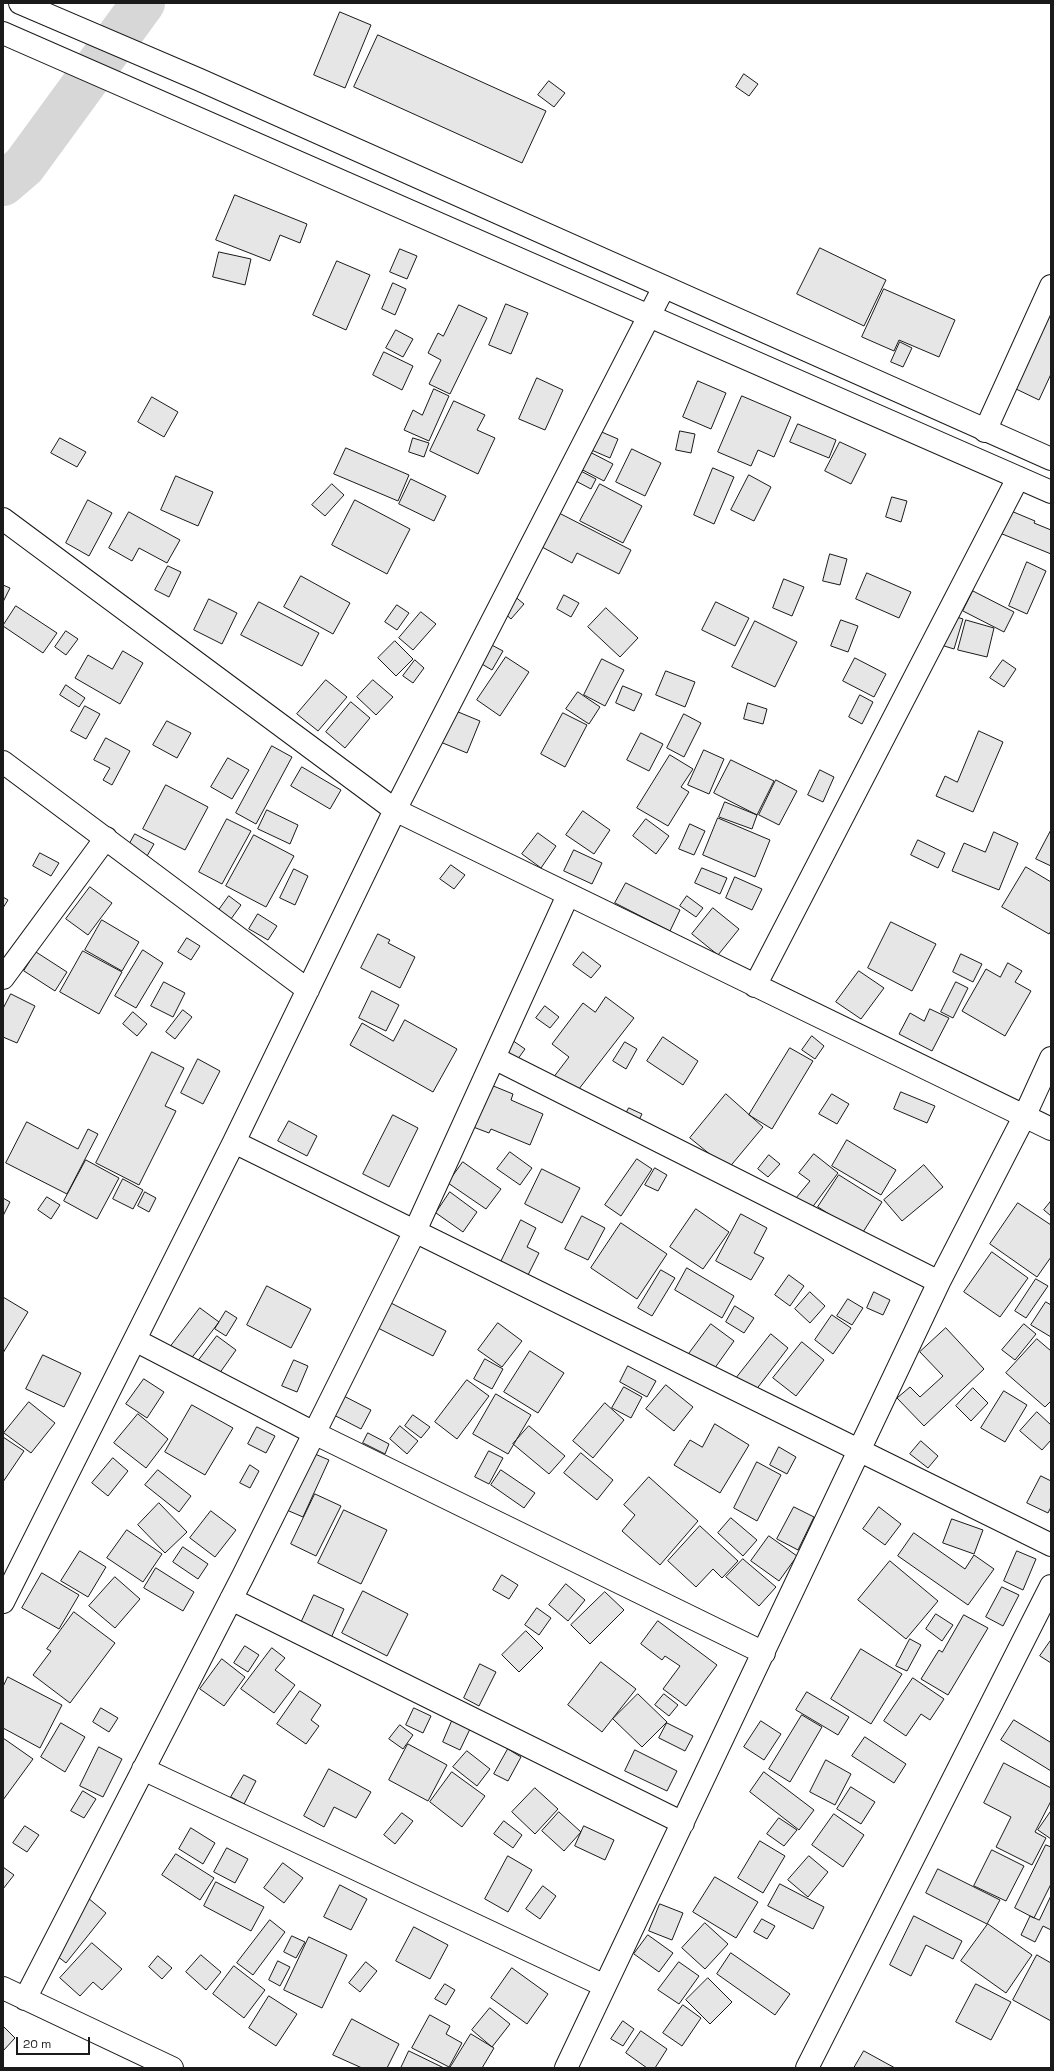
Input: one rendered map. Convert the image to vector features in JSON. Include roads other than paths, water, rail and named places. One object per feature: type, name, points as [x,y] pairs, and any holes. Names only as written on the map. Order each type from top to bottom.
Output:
[{"type":"street","points":[[20,3],[200,80],[985,431],[1051,459]]},
{"type":"street","points":[[3,33],[649,318],[1051,492]]},
{"type":"street","points":[[985,431],[1051,286]]},
{"type":"street","points":[[3,1602],[234,1142],[395,810],[664,287]]},
{"type":"street","points":[[755,986],[1018,478]]},
{"type":"street","points":[[3,519],[395,810],[1051,1129]]},
{"type":"street","points":[[3,762],[308,990]]},
{"type":"street","points":[[3,978],[106,838]]},
{"type":"street","points":[[25,1999],[231,1599],[415,1231],[568,895]]},
{"type":"street","points":[[494,1058],[939,1282]]},
{"type":"street","points":[[566,2068],[939,1282],[1024,1117],[1051,1058]]},
{"type":"street","points":[[234,1142],[1051,1545]]},
{"type":"street","points":[[135,1340],[314,1433],[764,1653]]},
{"type":"street","points":[[807,2068],[1051,1586]]},
{"type":"street","points":[[231,1599],[683,1823]]},
{"type":"street","points":[[143,1769],[605,1986]]},
{"type":"street","points":[[3,1988],[172,2068]]},
{"type":"waterway","points":[[3,184],[24,166],[143,3]]}]
